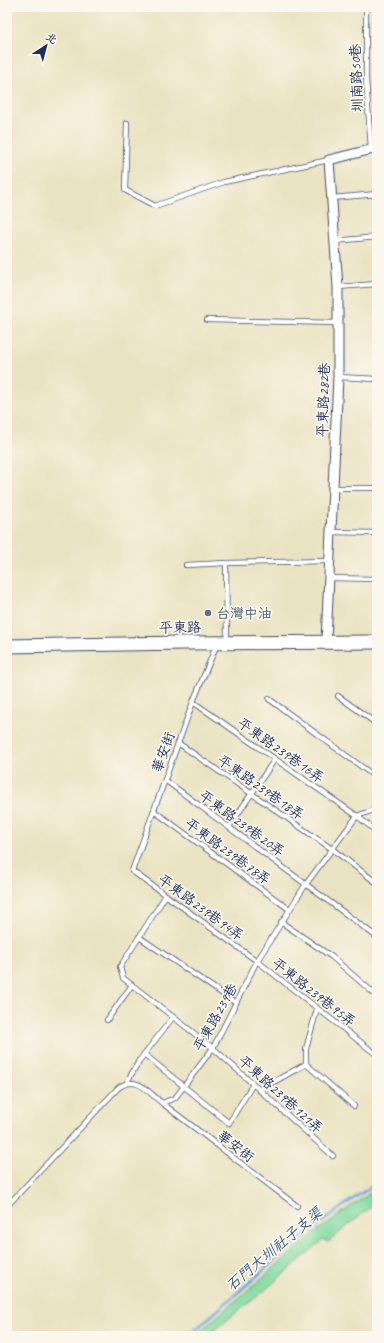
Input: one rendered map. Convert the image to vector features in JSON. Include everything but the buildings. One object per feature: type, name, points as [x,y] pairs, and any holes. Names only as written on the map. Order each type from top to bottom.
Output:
[{"type":"street","points":[[330,160],[374,148]]},
{"type":"street","name":"平東路282巷","points":[[326,642],[338,376],[338,287],[330,160]]},
{"type":"street","name":"平東路","points":[[7,646],[377,642]]},
{"type":"lane","name":"圳南路50巷","points":[[366,7],[366,80],[374,148]]},
{"type":"lane","points":[[127,123],[125,190],[155,206],[224,182],[330,160]]},
{"type":"lane","points":[[332,198],[377,194]]},
{"type":"lane","points":[[335,241],[377,237]]},
{"type":"lane","points":[[338,287],[377,284]]},
{"type":"lane","points":[[207,320],[338,323]]},
{"type":"lane","points":[[338,376],[377,379]]},
{"type":"lane","points":[[333,488],[377,488]]},
{"type":"lane","points":[[331,532],[377,533]]},
{"type":"lane","points":[[186,565],[226,562],[330,561]]},
{"type":"lane","points":[[222,643],[226,562]]},
{"type":"lane","points":[[329,578],[377,579]]},
{"type":"lane","name":"華安街","points":[[132,871],[193,702],[222,643]]},
{"type":"lane","points":[[338,696],[377,724]]},
{"type":"lane","points":[[269,699],[377,778]]},
{"type":"lane","name":"平東路239巷16弄","points":[[193,702],[357,816],[377,832]]},
{"type":"lane","name":"平東路239巷18弄","points":[[178,743],[332,849],[377,883]]},
{"type":"lane","points":[[229,827],[275,759]]},
{"type":"lane","name":"平東路239巷20弄","points":[[165,780],[377,937]]},
{"type":"lane","name":"平東路239巷","points":[[162,1103],[175,1098],[213,1048],[257,961],[306,884],[357,816],[371,811],[377,803]]},
{"type":"lane","name":"平東路239巷78弄","points":[[154,811],[289,909]]},
{"type":"lane","name":"平東路239巷94弄","points":[[132,871],[257,961]]},
{"type":"lane","points":[[166,895],[139,937],[236,1003]]},
{"type":"lane","points":[[281,922],[332,958],[377,996]]},
{"type":"lane","name":"平東路239巷121弄","points":[[139,937],[120,967],[123,978],[213,1048],[333,1156]]},
{"type":"lane","name":"平東路239巷95弄","points":[[257,961],[377,1056]]},
{"type":"lane","points":[[107,1020],[132,985]]},
{"type":"lane","points":[[318,1009],[306,1049],[306,1064],[354,1106]]},
{"type":"lane","points":[[7,1206],[118,1088],[127,1082],[144,1054],[173,1017]]},
{"type":"lane","points":[[144,1054],[229,1123],[253,1084]]},
{"type":"lane","points":[[259,1090],[306,1064]]},
{"type":"lane","points":[[127,1082],[135,1082],[162,1103]]},
{"type":"lane","name":"華安街","points":[[162,1103],[297,1206]]},
{"type":"green space","points":[[377,1188],[377,1202],[328,1242],[324,1239],[264,1291],[207,1336],[194,1336],[318,1230]]},
{"type":"waterway","name":"石門大圳社子支渠","points":[[188,1336],[303,1237],[327,1218],[377,1183]]},
{"type":"place","name":"台灣中油","points":[[208,613]]}]
